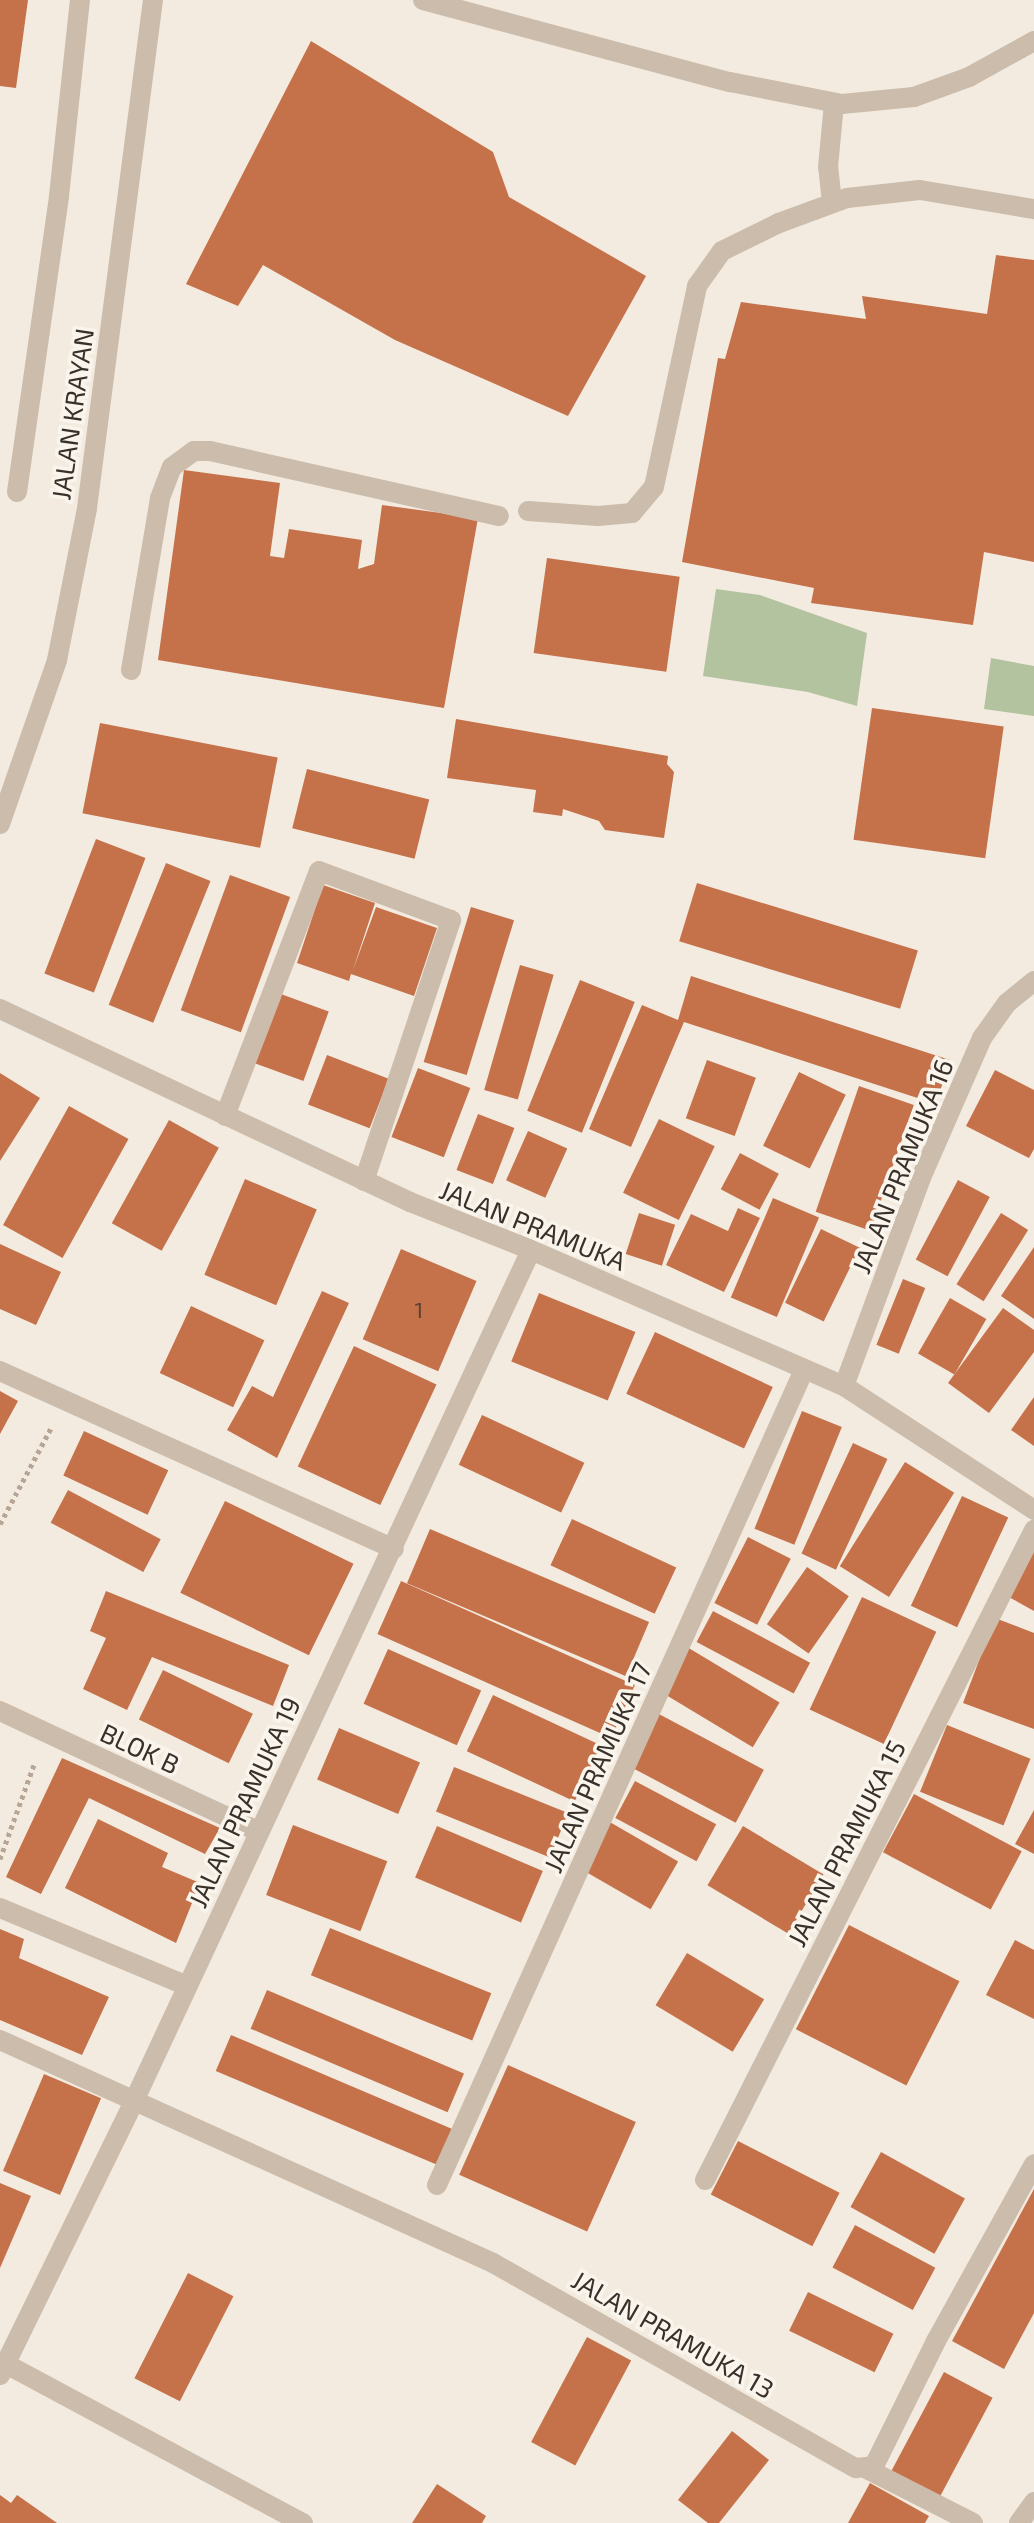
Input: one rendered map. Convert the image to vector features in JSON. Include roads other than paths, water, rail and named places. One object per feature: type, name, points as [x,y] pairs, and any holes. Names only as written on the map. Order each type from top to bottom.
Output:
[{"type":"street","points":[[17,492],[59,196],[80,0]]},
{"type":"street","name":"JALAN KRAYAN","points":[[0,824],[57,660],[87,508],[153,0]]},
{"type":"street","points":[[423,0],[730,82],[834,103],[914,97],[969,77],[1034,41]]},
{"type":"street","points":[[832,203],[828,167],[834,103]]},
{"type":"street","points":[[528,511],[598,516],[632,513],[654,487],[697,286],[722,251],[779,223],[847,198],[920,190],[1034,209]]},
{"type":"street","points":[[131,670],[160,498],[172,467],[194,451],[210,451],[499,516]]},
{"type":"street","points":[[225,1116],[319,871],[451,920],[364,1181]]},
{"type":"street","name":"JALAN PRAMUKA 16","points":[[844,1386],[920,1180],[982,1038],[1007,1003],[1034,981]]},
{"type":"street","name":"JALAN PRAMUKA","points":[[0,1009],[364,1181],[844,1386],[1034,1510]]},
{"type":"street","name":"JALAN PRAMUKA 19","points":[[3,2370],[135,2099],[531,1250]]},
{"type":"street","name":"JALAN PRAMUKA 17","points":[[437,2185],[804,1370]]},
{"type":"street","points":[[0,1371],[66,1398],[394,1549]]},
{"type":"street","name":"JALAN PRAMUKA 15","points":[[705,2180],[1034,1530]]},
{"type":"street","name":"BLOK B","points":[[0,1711],[259,1832]]},
{"type":"street","points":[[0,1908],[187,1986]]},
{"type":"street","name":"JALAN PRAMUKA 13","points":[[0,2040],[493,2263],[856,2468],[867,2469],[973,2523]]},
{"type":"street","points":[[867,2469],[874,2466],[936,2341],[1034,2164]]},
{"type":"street","points":[[3,2370],[303,2523]]},
{"type":"street","points":[[1019,2523],[1034,2502]]}]
